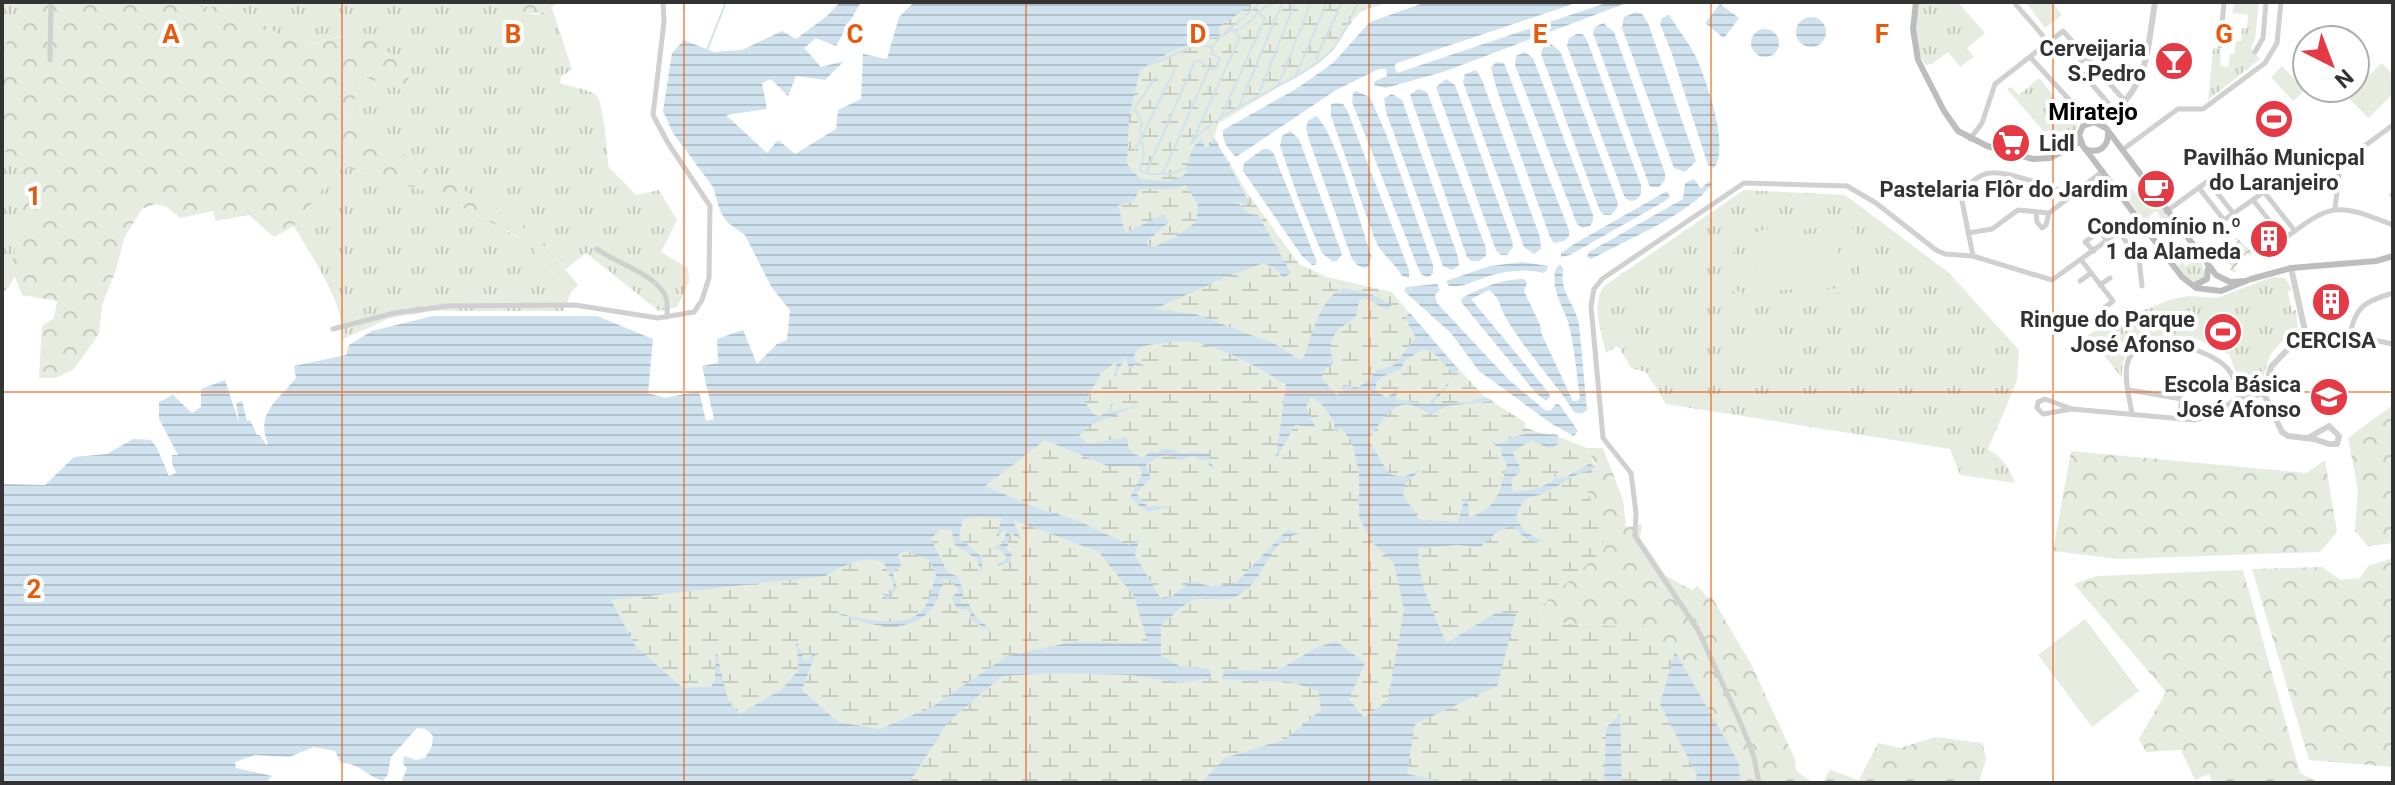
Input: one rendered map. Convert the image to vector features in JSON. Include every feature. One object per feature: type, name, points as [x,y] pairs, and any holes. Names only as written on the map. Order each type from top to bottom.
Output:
[{"type":"main road","points":[[1916,2],[1913,29],[1918,60],[1958,131],[1970,139],[2033,159],[2050,158],[2080,142]]},
{"type":"main road","points":[[2245,281],[2221,279],[2207,265],[2101,124],[2086,124],[2080,132],[2080,142],[2188,283],[2196,288],[2212,292],[2291,268],[2376,261],[2393,256]]},
{"type":"main road","points":[[2085,149],[2102,149],[2108,134]]},
{"type":"main road","points":[[2188,283],[2195,285],[2204,282],[2208,276],[2207,265]]},
{"type":"street","points":[[50,60],[51,2]]},
{"type":"street","points":[[333,329],[394,313],[447,306],[575,305],[667,317],[694,312],[702,300],[709,278],[710,206],[653,115],[664,22],[663,2]]},
{"type":"street","points":[[2014,2],[2042,34],[2045,39],[2043,46]]},
{"type":"street","points":[[2101,124],[2126,102],[2138,86],[2155,2]]},
{"type":"street","points":[[2220,46],[2224,2]]},
{"type":"street","points":[[2255,52],[2263,38],[2266,2]]},
{"type":"street","points":[[2122,150],[2178,109],[2203,109],[2265,63],[2277,43],[2281,2]]},
{"type":"street","points":[[1970,139],[1982,123],[1995,84],[2063,31],[2126,102]]},
{"type":"street","points":[[2086,57],[2076,66],[2116,112]]},
{"type":"street","points":[[2031,58],[2086,118],[2086,124]]},
{"type":"street","points":[[2355,153],[2392,126]]},
{"type":"street","points":[[2036,213],[2037,222],[2042,228],[2049,213],[2103,171]]},
{"type":"street","points":[[1973,256],[1961,196],[1963,189],[1989,173],[2004,174],[2072,195]]},
{"type":"street","points":[[2335,208],[2339,175]]},
{"type":"street","points":[[2167,211],[2208,181],[2233,213]]},
{"type":"street","points":[[1759,783],[1754,757],[1742,726],[1698,630],[1635,536],[1636,513],[1631,473],[1603,438],[1591,306],[1594,289],[1602,279],[1744,183],[1847,186],[1876,203],[1936,250],[1945,254],[1973,256],[2052,280],[2138,218]]},
{"type":"street","points":[[2199,188],[2224,220],[2264,192],[2295,231]]},
{"type":"street","points":[[2253,200],[2284,239],[2320,213],[2335,208],[2354,209],[2393,225]]},
{"type":"street","points":[[1968,233],[1992,229],[2018,210],[2049,213]]},
{"type":"street","points":[[2094,251],[2085,242],[2100,231],[2107,241]]},
{"type":"street","points":[[2119,232],[2139,259],[2142,286]]},
{"type":"street","points":[[597,249],[661,289],[666,298],[667,317]]},
{"type":"street","points":[[2081,261],[2113,301],[2103,309]]},
{"type":"street","points":[[2291,268],[2305,331]]},
{"type":"street","points":[[2080,281],[2091,273]]},
{"type":"street","points":[[2100,285],[2110,278]]},
{"type":"street","points":[[2350,335],[2353,320],[2364,304],[2393,293]]},
{"type":"street","points":[[2305,331],[2350,335],[2393,344]]},
{"type":"street","points":[[2305,331],[2271,367],[2264,394],[2282,432],[2288,436],[2329,444],[2337,444],[2339,436],[2329,426],[2308,438]]},
{"type":"street","points":[[2132,414],[2127,364],[2131,355],[2141,349],[2173,343],[2189,346],[2220,362],[2230,371],[2238,398]]},
{"type":"street","points":[[2129,390],[2182,399],[2179,420]]},
{"type":"street","points":[[2072,409],[2045,399],[2038,402],[2037,408],[2043,414],[2072,409],[2194,420],[2212,415],[2238,398],[2264,394]]},
{"type":"green space","points":[[2,2],[47,2],[22,261],[9,287],[2,293]]},
{"type":"green space","points":[[23,2],[185,2],[196,8],[233,5],[278,34],[305,46],[362,31],[412,70],[403,90],[361,76],[351,114],[352,125],[526,226],[521,238],[436,194],[347,168],[337,170],[294,226],[274,237],[249,215],[216,221],[213,211],[180,218],[167,207],[155,204],[142,209],[124,238],[102,305],[99,334],[74,369],[56,378],[39,378],[42,326],[54,318],[57,301],[22,295],[11,266],[21,226],[23,187],[21,175],[2,146],[2,55]]},
{"type":"green space","points":[[185,2],[498,2],[499,6],[536,15],[552,8],[572,69],[561,77],[560,83],[597,96],[603,118],[608,166],[636,195],[659,190],[677,220],[661,252],[688,268],[689,282],[677,307],[659,311],[586,253],[566,269],[534,230],[535,256],[572,291],[563,311],[432,311],[390,318],[343,339],[333,295],[294,226],[337,170],[347,168],[436,194],[520,238],[525,226],[352,125],[351,114],[361,76],[345,35],[305,46],[278,34],[233,5],[196,8]]},
{"type":"green space","points":[[498,2],[557,2],[544,11],[530,13],[499,6]]},
{"type":"green space","points":[[1133,2],[1392,2],[1363,10],[1334,49],[1318,63],[1219,123],[1214,137],[1219,144],[1207,210],[1187,277],[1023,226]]},
{"type":"green space","points":[[1917,2],[1958,2],[1985,33],[1967,48],[1974,57],[1960,67],[1948,52],[1926,65],[1916,43]]},
{"type":"green space","points":[[2026,2],[2052,2],[2062,15],[2045,28]]},
{"type":"green space","points":[[2235,2],[2259,2],[2251,48],[2260,59],[2208,100],[2213,48],[2221,49],[2220,66],[2228,67],[2236,41],[2241,41],[2242,28],[2247,28],[2248,15],[2232,13]]},
{"type":"green space","points":[[2382,63],[2393,75],[2393,94],[2368,118],[2355,104],[2371,104],[2371,73]]},
{"type":"green space","points":[[2282,66],[2291,75],[2291,99],[2271,77]]},
{"type":"green space","points":[[2039,78],[2078,126],[2068,140],[2060,131],[2054,136],[2049,130],[2045,133],[2007,89],[2011,87],[2019,95]]},
{"type":"green space","points":[[1224,153],[1246,191],[1299,264],[1327,277],[1392,292],[1485,397],[1526,423],[1524,426],[1528,428],[1554,433],[1587,448],[1596,469],[1584,478],[1605,548],[1540,608],[1543,622],[1626,627],[1642,625],[1675,652],[1739,763],[1740,783],[679,783],[475,526],[1174,296]]},
{"type":"green space","points":[[2146,187],[2169,217],[2162,222],[2157,211],[2149,216],[2155,223],[2159,220],[2161,223],[2151,231],[2124,193],[2131,188],[2138,196]]},
{"type":"green space","points":[[1744,190],[1845,195],[1949,273],[2019,350],[2017,381],[1988,449],[2005,463],[2015,483],[1960,475],[1950,449],[1666,404],[1646,372],[1631,368],[1618,346],[1606,353],[1598,310],[1604,286]]},
{"type":"green space","points":[[1830,222],[1843,224],[1862,239],[1868,261],[1858,282],[1834,294],[1729,308],[1729,304],[1745,301],[1729,286],[1724,272],[1728,252],[1737,242],[1765,230]],"holes":[[[1836,227],[1845,230],[1858,243],[1863,260],[1857,276],[1844,286],[1762,297],[1746,295],[1732,283],[1729,275],[1731,257],[1750,238],[1792,230]]]},
{"type":"green space","points":[[534,230],[578,285],[572,291],[535,256],[530,237]]},
{"type":"green space","points":[[1836,231],[1842,283],[1758,293],[1752,241]]},
{"type":"green space","points":[[2240,235],[2237,238],[2252,252],[2251,255],[2247,253],[2234,272],[2221,253],[2218,256],[2217,252],[2238,241],[2234,239]]},
{"type":"green space","points":[[2198,257],[2206,273],[2205,278],[2195,284],[2188,281],[2178,266],[2182,262],[2186,266]]},
{"type":"green space","points":[[2272,277],[2285,278],[2292,289],[2288,292],[2292,311],[2296,310],[2298,330],[2275,349],[2259,385],[2250,393],[2243,391],[2229,354],[2198,339],[2168,337],[2141,344],[2126,356],[2122,378],[2088,335],[2172,299],[2188,296],[2217,298]]},
{"type":"green space","points":[[1763,329],[1778,363],[1761,371],[1745,337]]},
{"type":"green space","points":[[2393,405],[2393,543],[2368,546],[2355,531],[2358,491],[2348,438]]},
{"type":"green space","points":[[1587,448],[1603,448],[1623,500],[1626,527],[1642,524],[1640,538],[1666,576],[1692,590],[1698,586],[1707,597],[1711,596],[1750,662],[1795,759],[1796,771],[1814,783],[1740,783],[1739,763],[1642,626],[1543,622],[1540,608],[1556,591],[1584,478],[1595,464]]},
{"type":"green space","points":[[2071,451],[2307,473],[2325,460],[2337,532],[2320,552],[2119,559],[2053,551]]},
{"type":"green space","points":[[2393,558],[2393,767],[2309,760],[2252,569],[2322,567],[2341,580],[2360,578],[2368,566]]},
{"type":"green space","points":[[2243,570],[2300,773],[2320,783],[2213,783],[2209,774],[2195,780],[2181,750],[2146,752],[2139,739],[2166,692],[2074,584],[2097,576]]},
{"type":"green space","points":[[2085,619],[2139,691],[2092,727],[2038,655]]},
{"type":"green space","points":[[1935,737],[1983,743],[1986,759],[1979,783],[1822,783],[1830,770],[1859,780],[1878,743],[1900,748]]},
{"type":"water","points":[[840,2],[861,2],[836,46],[816,38],[804,48],[821,67],[844,61],[825,80],[796,76],[788,96],[771,79],[762,83],[767,109],[726,115],[767,153],[778,140],[795,154],[836,129],[838,110],[861,99],[863,54],[887,59],[899,17],[914,2],[1255,2],[1219,27],[1220,37],[1178,49],[1140,71],[1129,117],[1127,164],[1140,179],[1177,179],[1187,172],[1196,144],[1202,139],[1205,148],[1210,146],[1214,137],[1251,206],[1236,201],[1250,214],[1258,215],[1291,273],[1283,278],[1276,269],[1264,263],[1154,309],[1195,314],[1275,344],[1302,361],[1317,320],[1335,293],[1344,288],[1380,298],[1392,306],[1388,310],[1364,298],[1359,300],[1356,317],[1334,336],[1331,355],[1334,363],[1326,368],[1321,377],[1336,395],[1343,392],[1343,385],[1352,386],[1354,390],[1376,371],[1394,365],[1416,338],[1405,318],[1410,313],[1459,370],[1453,373],[1433,352],[1423,349],[1405,360],[1400,370],[1383,376],[1376,383],[1376,391],[1387,398],[1399,387],[1395,399],[1428,404],[1454,377],[1433,404],[1467,402],[1485,397],[1494,401],[1446,406],[1431,415],[1419,408],[1401,405],[1387,414],[1368,439],[1389,474],[1403,477],[1420,470],[1405,484],[1403,495],[1420,520],[1458,522],[1465,497],[1469,518],[1492,503],[1499,492],[1507,465],[1502,448],[1489,439],[1498,444],[1529,433],[1558,435],[1554,447],[1548,448],[1532,440],[1512,452],[1520,472],[1511,480],[1513,492],[1545,485],[1555,479],[1554,470],[1557,478],[1564,478],[1589,464],[1596,468],[1522,504],[1516,518],[1519,523],[1532,536],[1546,541],[1530,540],[1512,526],[1498,531],[1480,547],[1419,548],[1423,583],[1446,643],[1498,612],[1516,614],[1497,686],[1415,724],[1407,774],[1452,783],[1201,783],[1225,758],[1286,739],[1321,710],[1318,691],[1291,682],[1221,679],[1225,670],[1277,671],[1314,649],[1336,641],[1365,663],[1349,699],[1364,718],[1388,700],[1404,609],[1394,563],[1371,541],[1359,517],[1359,473],[1352,442],[1341,428],[1333,432],[1335,422],[1311,396],[1306,407],[1315,427],[1295,425],[1276,459],[1286,384],[1230,354],[1185,341],[1143,347],[1137,350],[1134,360],[1144,366],[1134,365],[1131,371],[1125,358],[1114,378],[1117,361],[1101,373],[1085,402],[1093,414],[1099,416],[1107,413],[1113,401],[1111,412],[1139,405],[1088,426],[1079,436],[1088,444],[1127,437],[1129,451],[1143,458],[1151,451],[1157,453],[1161,449],[1182,454],[1209,454],[1211,464],[1218,471],[1209,465],[1208,458],[1202,461],[1193,456],[1181,460],[1163,456],[1146,465],[1151,478],[1136,493],[1147,506],[1173,506],[1148,512],[1130,498],[1143,472],[1138,466],[1108,466],[1045,440],[985,486],[1031,506],[1079,521],[1129,545],[1139,540],[1135,555],[1161,599],[1171,597],[1192,581],[1213,587],[1236,583],[1288,529],[1300,534],[1291,536],[1277,547],[1256,579],[1241,593],[1227,599],[1191,601],[1161,625],[1161,656],[1180,666],[1210,669],[1211,678],[1182,683],[1132,675],[1052,673],[1002,676],[948,722],[909,783],[401,783],[407,768],[403,764],[404,756],[416,760],[425,758],[432,746],[433,736],[426,729],[417,728],[391,757],[388,774],[383,781],[352,765],[341,763],[335,751],[314,747],[289,757],[255,755],[235,762],[236,768],[272,776],[265,783],[2,783],[2,484],[45,485],[74,457],[107,454],[133,439],[151,440],[169,476],[176,473],[172,455],[178,455],[159,419],[159,402],[173,395],[192,413],[201,407],[201,389],[225,380],[239,423],[236,403],[242,401],[247,421],[250,420],[266,445],[266,415],[296,378],[294,366],[346,355],[349,345],[372,331],[433,316],[597,316],[653,339],[648,393],[665,398],[699,391],[706,421],[714,419],[702,366],[718,363],[717,339],[743,330],[757,364],[777,344],[787,340],[790,310],[772,288],[745,235],[727,222],[720,211],[713,187],[673,133],[663,111],[672,53],[684,40],[714,52],[742,50],[782,31],[796,39]],"holes":[[[1186,185],[1198,205],[1196,222],[1152,248],[1145,243],[1170,221],[1163,215],[1125,233],[1118,205],[1133,202],[1140,189],[1174,189]],[[1002,518],[996,538],[1006,528],[1004,543],[992,549],[999,549],[1007,557],[997,566],[1010,562],[1012,553],[1007,549],[1010,532],[1021,541],[1013,520],[1099,552],[1134,596],[1148,643],[1072,642],[1007,656],[932,707],[880,729],[838,722],[802,690],[816,652],[805,662],[796,640],[799,670],[781,690],[740,714],[728,701],[716,650],[715,679],[711,687],[683,688],[636,647],[611,600],[825,576],[854,562],[869,559],[884,563],[894,586],[889,596],[879,590],[887,597],[886,602],[897,588],[893,574],[895,569],[901,567],[898,555],[905,551],[930,560],[936,575],[928,601],[919,614],[909,619],[883,621],[833,612],[882,626],[906,625],[931,610],[945,579],[953,581],[958,591],[952,598],[957,609],[968,609],[973,621],[994,633],[975,616],[969,604],[960,603],[964,592],[957,576],[948,573],[931,539],[941,528],[952,531],[954,544],[977,559],[982,575],[982,557],[959,538],[963,519]]]},
{"type":"water","points":[[1426,2],[1579,2],[1397,63],[1394,66],[1397,73],[1609,2],[1629,2],[1443,72],[1385,88],[1374,85],[1375,81],[1387,76],[1386,69],[1379,69],[1336,90],[1236,157],[1228,148],[1223,130],[1296,89],[1333,63],[1370,22]]},
{"type":"water","points":[[1720,4],[1739,18],[1724,38],[1705,23]]},
{"type":"water","points":[[1636,12],[1642,14],[1648,23],[1696,161],[1685,172],[1674,168],[1622,28],[1624,17]]},
{"type":"water","points":[[1669,15],[1694,53],[1710,94],[1720,145],[1714,168],[1708,165],[1660,24],[1662,18]]},
{"type":"water","points":[[1811,17],[1822,21],[1826,32],[1822,43],[1811,47],[1800,43],[1796,32],[1800,21]]},
{"type":"water","points":[[1603,23],[1614,32],[1665,173],[1665,180],[1659,187],[1650,187],[1593,33],[1595,27]]},
{"type":"water","points":[[1765,29],[1775,33],[1779,43],[1775,53],[1765,57],[1755,53],[1751,43],[1755,33]]},
{"type":"water","points":[[1577,34],[1586,38],[1641,185],[1641,194],[1636,200],[1625,198],[1567,46],[1569,38]]},
{"type":"water","points":[[1551,44],[1560,51],[1618,203],[1611,215],[1600,211],[1541,54],[1543,47]]},
{"type":"water","points":[[1525,52],[1533,58],[1593,215],[1590,226],[1582,228],[1577,224],[1515,65],[1516,56]]},
{"type":"water","points":[[1496,62],[1504,63],[1569,230],[1569,236],[1564,241],[1554,243],[1550,237],[1497,90],[1491,68]]},
{"type":"water","points":[[1476,70],[1540,237],[1541,249],[1534,254],[1524,247],[1463,82],[1465,74]]},
{"type":"water","points":[[1446,79],[1455,85],[1512,240],[1513,247],[1507,255],[1501,255],[1496,250],[1436,87]]},
{"type":"water","points":[[1418,89],[1427,92],[1486,248],[1486,256],[1479,261],[1471,261],[1467,257],[1410,95]]},
{"type":"water","points":[[1356,91],[1370,97],[1386,134],[1433,265],[1433,273],[1429,277],[1419,270],[1352,102]]},
{"type":"water","points":[[1392,94],[1402,100],[1458,257],[1459,265],[1452,270],[1443,266],[1386,112],[1384,98]]},
{"type":"water","points":[[1331,104],[1343,104],[1347,110],[1409,270],[1409,278],[1402,276],[1375,240],[1331,116]]},
{"type":"water","points":[[1316,116],[1331,140],[1347,182],[1372,257],[1368,267],[1357,265],[1352,259],[1309,140],[1308,121]]},
{"type":"water","points":[[1290,131],[1299,139],[1342,254],[1337,261],[1333,262],[1322,253],[1299,200],[1280,146],[1282,136]]},
{"type":"water","points":[[1263,149],[1273,152],[1317,262],[1315,265],[1302,256],[1243,171],[1244,163]]},
{"type":"water","points":[[1694,179],[1701,189],[1709,181],[1712,184],[1689,205],[1660,224],[1591,259],[1587,257],[1589,252],[1683,199],[1685,183]]},
{"type":"water","points":[[1667,191],[1670,197],[1665,201],[1570,255],[1561,257],[1561,253],[1574,244]]},
{"type":"water","points":[[1523,262],[1548,266],[1544,273],[1507,272],[1459,286],[1449,286],[1446,281],[1490,266]]},
{"type":"water","points":[[1560,265],[1563,268],[1565,292],[1579,324],[1587,410],[1582,414],[1574,412],[1521,341],[1493,293],[1489,290],[1471,299],[1549,393],[1546,401],[1461,302],[1462,298],[1492,285],[1524,279],[1527,283],[1524,291],[1542,335],[1573,401],[1577,401],[1580,398],[1572,341],[1554,283],[1556,268]]},
{"type":"water","points":[[1437,284],[1440,290],[1435,295],[1437,303],[1508,379],[1546,411],[1556,404],[1560,405],[1578,431],[1574,436],[1552,424],[1479,371],[1451,333],[1404,291],[1406,287]]},
{"type":"water","points":[[1675,652],[1739,763],[1740,783],[1694,783],[1697,775],[1660,704]]},
{"type":"water","points":[[1620,714],[1622,783],[1604,783],[1606,728]]},
{"type":"waterway","points":[[707,50],[726,2]]},
{"type":"waterway","points":[[1225,33],[1261,2]]},
{"type":"waterway","points":[[1235,31],[1274,2]]},
{"type":"waterway","points":[[1279,2],[1289,2]]},
{"type":"waterway","points":[[1259,94],[1295,2]]},
{"type":"waterway","points":[[1278,86],[1311,2]]},
{"type":"waterway","points":[[1296,75],[1327,2]]},
{"type":"waterway","points":[[1316,59],[1342,2]]},
{"type":"waterway","points":[[1220,37],[1232,30],[1240,37],[1191,144],[1220,118],[1316,64],[1331,51],[1343,34],[1359,2]]},
{"type":"waterway","points":[[1238,109],[1282,3]]},
{"type":"waterway","points":[[1220,119],[1265,18],[1258,12]]},
{"type":"waterway","points":[[1163,174],[1209,68],[1215,69],[1220,58],[1212,54],[1212,47],[1220,37]]},
{"type":"waterway","points":[[1147,66],[1196,45],[1212,47]]},
{"type":"waterway","points":[[1146,173],[1195,61],[1208,67]]},
{"type":"waterway","points":[[1135,150],[1175,69]]},
{"type":"waterway","points":[[1134,109],[1156,77]]},
{"type":"waterway","points":[[1130,111],[1137,112],[1142,123],[1144,154],[1140,169],[1143,172]]},
{"type":"waterway","points":[[1148,174],[1170,174],[1186,168]]},
{"type":"place","name":"Cerveijaria S.Pedro","points":[[2174,61]]},
{"type":"place","name":"Pavilhão Municpal do Laranjeiro","points":[[2274,119]]},
{"type":"place","name":"Lidl","points":[[2011,143]]},
{"type":"place","name":"Pastelaria Flôr do Jardim","points":[[2156,189]]},
{"type":"place","name":"Condomínio n.º 1 da Alameda","points":[[2269,239]]},
{"type":"place","name":"CERCISA","points":[[2331,302]]},
{"type":"place","name":"Ringue do Parque José Afonso","points":[[2223,332]]},
{"type":"place","name":"Escola Básica José Afonso","points":[[2329,397]]},
{"type":"district","name":"Miratejo","points":[[2093,112]]}]
